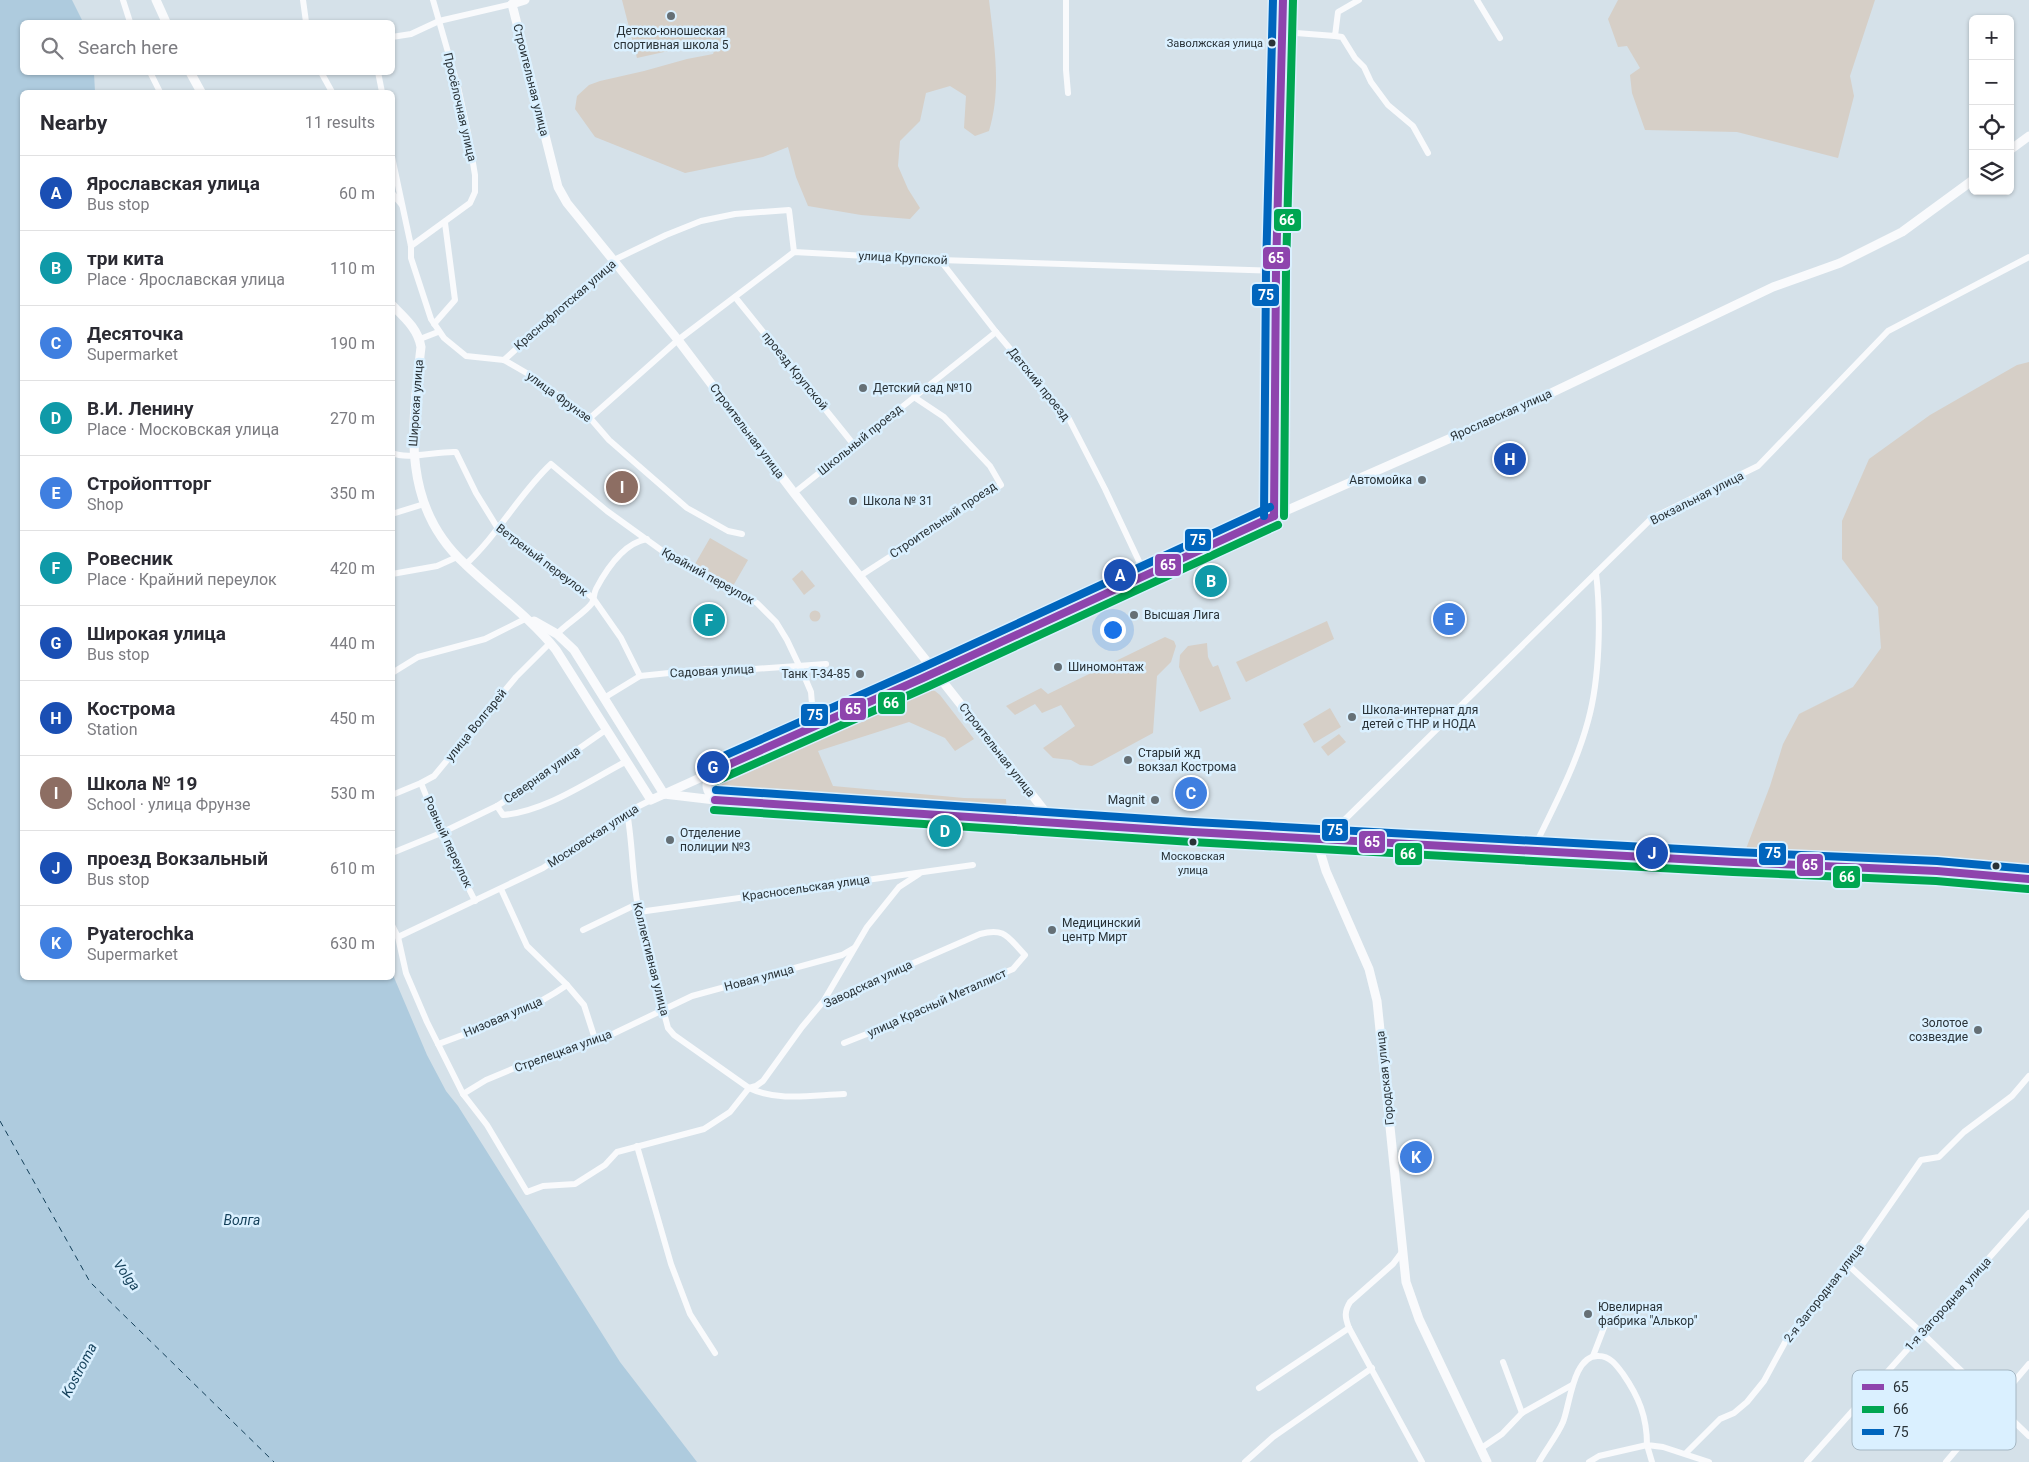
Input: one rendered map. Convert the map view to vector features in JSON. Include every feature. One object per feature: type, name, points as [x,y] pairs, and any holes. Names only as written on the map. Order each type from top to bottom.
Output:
[{"type":"street","points":[[124,0],[129,20]]},
{"type":"street","points":[[156,0],[165,20]]},
{"type":"street","points":[[303,0],[306,20]]},
{"type":"street","name":"Просёлочная улица","points":[[412,246],[470,203],[474,192],[475,175],[468,133],[458,87],[433,0]]},
{"type":"street","points":[[395,36],[411,34],[439,22],[525,0]]},
{"type":"street","points":[[1066,0],[1066,70],[1068,93]]},
{"type":"street","points":[[1274,516],[1276,271],[1283,0]]},
{"type":"street","points":[[1335,36],[1338,12],[1359,0]]},
{"type":"street","points":[[1477,0],[1500,38]]},
{"type":"street","name":"Строительная улица","points":[[512,4],[558,187],[567,203],[678,340],[794,493],[1055,824]]},
{"type":"street","points":[[1283,32],[1342,38],[1388,104],[1413,126],[1428,153]]},
{"type":"street","points":[[152,75],[159,90]]},
{"type":"street","points":[[192,75],[200,90]]},
{"type":"street","points":[[323,75],[331,90]]},
{"type":"street","points":[[379,75],[382,90]]},
{"type":"street","points":[[2014,147],[2029,136]]},
{"type":"street","points":[[395,170],[412,246],[411,258],[438,332],[420,339],[410,323],[395,308]]},
{"type":"street","name":"Ярославская улица","points":[[664,794],[936,672],[1145,574],[1528,404],[1773,288],[1840,263],[1902,232],[1969,183]]},
{"type":"street","points":[[395,198],[404,208]]},
{"type":"street","name":"Краснофлотская улица","points":[[504,360],[613,261],[666,235],[701,221],[735,214],[789,210],[794,252]]},
{"type":"street","points":[[434,324],[455,300],[445,223]]},
{"type":"street","points":[[590,418],[678,340],[794,252]]},
{"type":"street","name":"улица Крупской","points":[[794,252],[940,260],[1276,271]]},
{"type":"street","name":"Вокзальная улица","points":[[1326,838],[1652,518],[1758,466],[1888,331],[2029,257]]},
{"type":"street","name":"Детский проезд","points":[[940,260],[996,332],[1069,419],[1105,489],[1145,574]]},
{"type":"street","name":"проезд Крупской","points":[[736,297],[854,445]]},
{"type":"street","name":"улица Фрунзе","points":[[438,332],[466,356],[504,360],[544,384],[590,418],[609,440],[687,508],[728,531],[742,534]]},
{"type":"street","name":"Школьный проезд","points":[[794,493],[996,332]]},
{"type":"street","name":"Широкая улица","points":[[420,339],[413,455],[424,504],[435,527],[457,557],[527,618],[550,643],[651,800]]},
{"type":"street","name":"Строительный проезд","points":[[860,576],[1001,485],[990,466],[944,416],[914,397]]},
{"type":"street","name":"Ветреный переулок","points":[[413,455],[456,452],[484,509],[497,527],[539,555],[593,598],[621,638],[640,676]]},
{"type":"street","points":[[395,454],[405,456],[413,455]]},
{"type":"street","name":"Крайний переулок","points":[[497,527],[536,478],[551,464],[608,511],[661,550],[734,588],[757,603],[776,622],[787,640],[811,692],[810,718],[813,727]]},
{"type":"street","points":[[395,513],[424,504]]},
{"type":"street","points":[[465,565],[483,547],[497,527]]},
{"type":"street","points":[[557,634],[591,604],[595,591],[608,571],[627,548],[640,540],[647,539]]},
{"type":"street","points":[[395,573],[437,566],[457,557]]},
{"type":"street","points":[[1533,850],[1555,807],[1588,720],[1596,681],[1598,594],[1596,573]]},
{"type":"street","points":[[395,671],[418,657],[485,639],[527,618]]},
{"type":"street","name":"Широкая улица","points":[[527,618],[557,634],[574,650],[664,794]]},
{"type":"street","name":"улица Волгарей","points":[[395,793],[421,784],[434,776],[516,677],[550,643]]},
{"type":"street","name":"Садовая улица","points":[[604,698],[640,676],[708,669],[826,664]]},
{"type":"street","name":"Северная улица","points":[[395,852],[441,834],[497,806],[547,774],[567,757],[607,729]]},
{"type":"street","points":[[497,806],[503,815],[513,814],[573,791],[627,761]]},
{"type":"street","points":[[712,772],[706,782],[706,789],[715,800]]},
{"type":"street","name":"Ровный переулок","points":[[421,784],[441,834],[475,901]]},
{"type":"street","points":[[664,794],[715,800],[1055,824],[1937,872],[2029,879]]},
{"type":"street","name":"Московская улица","points":[[398,937],[543,868],[627,812],[664,794]]},
{"type":"street","name":"Коллективная улица","points":[[627,812],[638,912],[668,1028],[674,1035],[749,1088],[761,1094],[773,1096],[844,1094]]},
{"type":"street","name":"Городская улица","points":[[1316,838],[1326,871],[1369,969],[1377,1002],[1406,1282],[1419,1319],[1487,1462]]},
{"type":"street","name":"Красносельская улица","points":[[638,912],[973,865]]},
{"type":"street","points":[[822,1004],[867,927],[887,901],[900,888],[920,873]]},
{"type":"street","points":[[501,889],[527,946],[567,985],[584,1006],[596,1042]]},
{"type":"street","points":[[584,930],[637,904]]},
{"type":"street","name":"Заводская улица","points":[[463,1094],[487,1125],[527,1192],[543,1186],[574,1184],[605,1166],[617,1152],[704,1129],[730,1112],[749,1088],[763,1081],[802,1027],[822,1004],[993,930],[1002,932],[1025,955]]},
{"type":"street","points":[[395,931],[406,973],[463,1094]]},
{"type":"street","name":"Новая улица","points":[[663,1010],[692,996],[842,956],[854,948]]},
{"type":"street","name":"улица Красный Металлист","points":[[844,1043],[1013,969],[1025,955]]},
{"type":"street","name":"Низовая улица","points":[[438,1044],[493,1023],[548,998],[567,985]]},
{"type":"street","name":"Стрелецкая улица","points":[[463,1094],[486,1080],[529,1062],[596,1042],[663,1010]]},
{"type":"street","name":"2-я Загородная улица","points":[[1686,1453],[1720,1419],[1734,1413],[1747,1402],[1764,1381],[1789,1335],[1848,1265],[1921,1160],[1939,1157],[1964,1132],[2012,1096],[2029,1076]]},
{"type":"street","points":[[637,1146],[671,1264],[690,1314],[715,1353]]},
{"type":"street","name":"1-я Загородная улица","points":[[1889,1370],[2029,1214]]},
{"type":"street","points":[[1402,1252],[1393,1264],[1350,1302],[1345,1316],[1349,1328],[1422,1462]]},
{"type":"street","points":[[1848,1265],[1960,1370]]},
{"type":"street","points":[[1594,1356],[1605,1324]]},
{"type":"street","points":[[1259,1388],[1349,1328]]},
{"type":"street","points":[[1539,1462],[1563,1421],[1572,1385],[1582,1363],[1594,1356],[1604,1357],[1616,1365],[1635,1394],[1646,1418],[1647,1445],[1652,1462]]},
{"type":"street","points":[[1503,1362],[1522,1413]]},
{"type":"street","points":[[2016,1379],[2029,1364]]},
{"type":"street","points":[[1244,1462],[1273,1437],[1372,1368]]},
{"type":"street","points":[[1480,1449],[1502,1434],[1522,1413],[1572,1385]]},
{"type":"street","name":"1-я Загородная улица","points":[[1807,1462],[1852,1412]]},
{"type":"street","points":[[2016,1424],[2029,1436]]},
{"type":"street","points":[[1589,1462],[1599,1456],[1647,1445],[1686,1453],[1708,1462]]},
{"type":"street","points":[[1946,1462],[1956,1450]]},
{"type":"shaded area","points":[[622,0],[989,0],[995,49],[996,82],[993,115],[989,131],[975,136],[964,128],[966,96],[950,86],[926,93],[920,121],[900,141],[898,166],[908,189],[920,208],[910,219],[861,215],[808,206],[796,177],[788,147],[763,157],[685,173],[595,137],[575,109],[577,96],[589,85],[713,54],[718,40],[637,58]]},
{"type":"shaded area","points":[[1618,0],[1875,0],[1850,76],[1854,96],[1838,158],[1737,132],[1645,130],[1632,93],[1630,75],[1640,68],[1627,46],[1618,47],[1608,19]]},
{"type":"shaded area","points":[[2029,362],[2029,871],[1744,854],[1770,786],[1783,744],[1799,714],[1853,687],[1881,648],[1878,607],[1842,559],[1842,521],[1869,459],[1930,415],[2017,365]]},
{"type":"shaded area","points":[[710,538],[748,560],[733,586],[695,564]]},
{"type":"shaded area","points":[[802,570],[815,586],[804,595],[792,579]]},
{"type":"shaded area","points":[[815,610],[821,616],[815,622],[809,616]]},
{"type":"shaded area","points":[[1327,621],[1334,639],[1246,682],[1236,662]]},
{"type":"shaded area","points":[[1165,637],[1174,641],[1176,646],[1171,662],[1157,676],[1153,733],[1092,766],[1080,765],[1071,760],[1053,758],[1043,748],[1075,726],[1061,705],[1042,713],[1035,704],[1015,715],[1006,706],[1041,688],[1048,694]]},
{"type":"shaded area","points":[[1207,643],[1208,657],[1213,667],[1218,665],[1231,699],[1200,712],[1179,667],[1180,655],[1188,646]]},
{"type":"shaded area","points":[[928,690],[935,691],[940,695],[974,739],[955,751],[945,738],[909,722],[818,751],[833,786],[964,798],[1006,799],[1007,816],[723,795],[717,793],[714,788],[720,779]]},
{"type":"shaded area","points":[[1330,708],[1341,727],[1314,743],[1303,724]]},
{"type":"shaded area","points":[[1339,734],[1346,742],[1328,756],[1321,747]]},
{"type":"water","name":"Волга","points":[[0,0],[72,0],[82,20],[20,20],[20,75],[94,75],[95,90],[20,90],[20,980],[395,980],[427,1055],[446,1091],[458,1106],[620,1362],[697,1462],[0,1462]]},
{"type":"ferry route","points":[[0,1121],[90,1282],[274,1462]]},
{"type":"transit line","name":"75","points":[[1264,516],[1266,271],[1273,0]]},
{"type":"transit line","name":"65","points":[[1274,516],[1276,271],[1283,0]]},
{"type":"transit line","name":"66","points":[[1284,516],[1286,271],[1293,0]]},
{"type":"transit line","name":"75","points":[[708,763],[919,669],[1270,507]]},
{"type":"transit line","name":"65","points":[[712,772],[923,678],[1274,516]]},
{"type":"transit line","name":"66","points":[[716,781],[927,687],[1278,525]]},
{"type":"transit line","name":"75","points":[[716,790],[1194,822],[1735,852],[1937,861],[2029,869]]},
{"type":"transit line","name":"65","points":[[715,800],[1193,832],[1734,862],[1937,871],[2029,879]]},
{"type":"transit line","name":"66","points":[[714,810],[1192,842],[1733,872],[1936,881],[2028,889]]},
{"type":"place","name":"Детско-юношеская спортивная школа 5","points":[[671,16]]},
{"type":"place","name":"Заволжская улица","points":[[1272,43]]},
{"type":"place","name":"Детский сад №10","points":[[863,388]]},
{"type":"place","name":"Кострома","points":[[1510,459]]},
{"type":"place","name":"Автомойка","points":[[1422,480]]},
{"type":"place","name":"Школа № 19","points":[[622,487]]},
{"type":"place","name":"Школа № 31","points":[[853,501]]},
{"type":"place","name":"Ярославская улица","points":[[1120,575]]},
{"type":"place","name":"три кита","points":[[1211,581]]},
{"type":"place","name":"Высшая Лига","points":[[1134,615]]},
{"type":"place","name":"Стройоптторг","points":[[1449,619]]},
{"type":"place","name":"Ровесник","points":[[709,620]]},
{"type":"place","name":"Шиномонтаж","points":[[1058,667]]},
{"type":"place","name":"Танк Т-34-85","points":[[860,674]]},
{"type":"place","name":"Школа-интернат для детей с ТНР и НОДА","points":[[1352,717]]},
{"type":"place","name":"Старый жд вокзал Кострома","points":[[1128,760]]},
{"type":"place","name":"Широкая улица","points":[[713,767]]},
{"type":"place","name":"Десяточка","points":[[1191,793]]},
{"type":"place","name":"Magnit","points":[[1155,800]]},
{"type":"place","name":"В.И. Ленину","points":[[945,831]]},
{"type":"place","name":"Отделение полиции №3","points":[[670,840]]},
{"type":"place","name":"Московская улица","points":[[1193,842]]},
{"type":"place","name":"проезд Вокзальный","points":[[1652,853]]},
{"type":"place","name":"Медицинский центр Мирт","points":[[1052,930]]},
{"type":"place","name":"Золотое созвездие","points":[[1978,1030]]},
{"type":"place","name":"Pyaterochka","points":[[1416,1157]]},
{"type":"place","name":"Ювелирная фабрика \"Алькор\"","points":[[1588,1314]]},
{"type":"water label","name":"Volga","points":[[127,1275]]},
{"type":"water label","name":"Kostroma","points":[[79,1370]]}]
